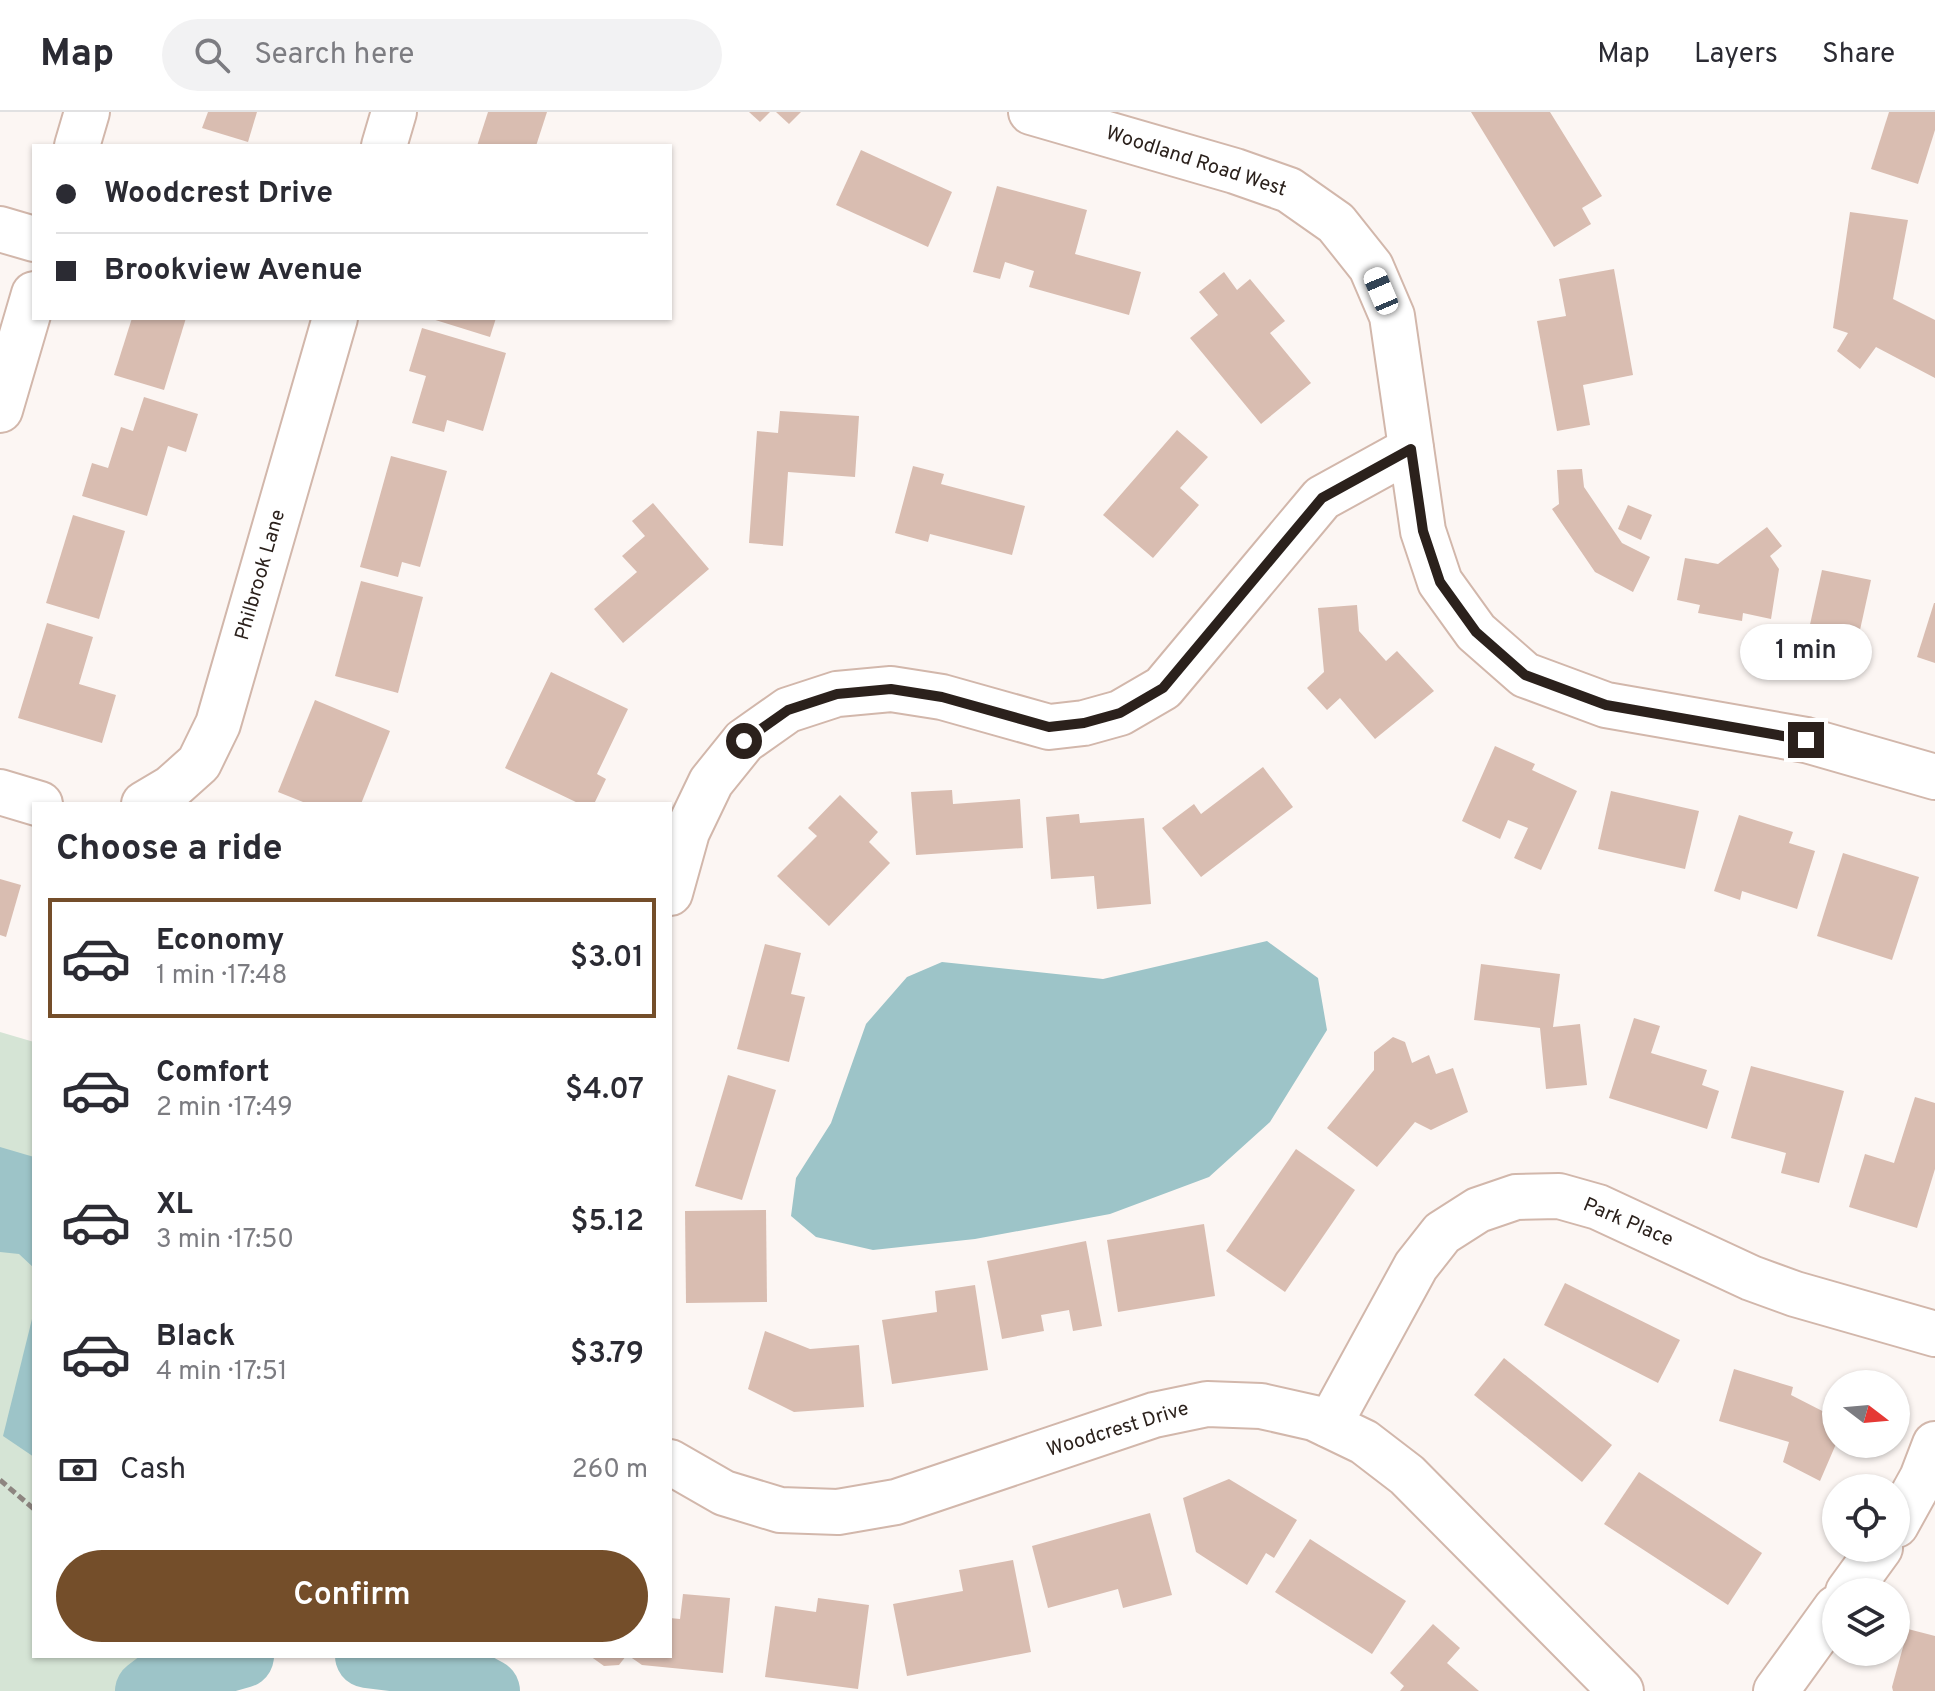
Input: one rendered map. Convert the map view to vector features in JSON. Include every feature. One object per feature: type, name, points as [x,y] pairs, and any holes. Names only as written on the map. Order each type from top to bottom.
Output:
[{"type":"street","points":[[78,144],[87,112]]},
{"type":"street","points":[[385,144],[394,112]]},
{"type":"street","name":"Woodland Road West","points":[[1031,112],[1235,171],[1289,190],[1336,223],[1371,267],[1392,316],[1423,531],[1440,582],[1476,632],[1525,675],[1606,705],[1806,740],[1935,777]]},
{"type":"street","points":[[0,229],[32,238]]},
{"type":"street","points":[[0,410],[32,301]]},
{"type":"street","name":"Philbrook Lane","points":[[147,802],[171,788],[199,763],[218,724],[334,320]]},
{"type":"street","points":[[672,886],[687,832],[711,782],[744,741],[788,710],[837,694],[891,689],[942,697],[1049,727],[1084,723],[1120,713],[1163,688],[1322,498],[1411,449]]},
{"type":"street","points":[[0,792],[33,802]]},
{"type":"street","name":"Park Place","points":[[1329,1425],[1416,1266],[1442,1233],[1478,1210],[1516,1197],[1559,1196],[1598,1207],[1751,1278],[1795,1294],[1935,1334]]},
{"type":"street","name":"Woodcrest Drive","points":[[672,1463],[724,1493],[780,1510],[838,1512],[896,1502],[1154,1415],[1207,1404],[1261,1406],[1314,1418],[1364,1442],[1407,1475],[1621,1691]]},
{"type":"street","points":[[1910,1500],[1935,1444]]},
{"type":"street","points":[[1776,1691],[1822,1627]]},
{"type":"path","points":[[0,1480],[32,1507]]},
{"type":"green space","points":[[0,1032],[32,1041],[32,1658],[206,1658],[197,1691],[0,1691]]},
{"type":"water","points":[[1267,941],[1318,978],[1327,1030],[1270,1122],[1209,1177],[1110,1214],[975,1239],[873,1250],[816,1237],[791,1216],[796,1178],[831,1123],[866,1024],[907,977],[942,962],[1103,979]]},
{"type":"water","points":[[0,1147],[32,1156],[32,1266],[19,1254],[0,1252]]},
{"type":"water","points":[[32,1319],[32,1456],[3,1436]]},
{"type":"building","points":[[208,112],[257,112],[248,142],[202,128]]},
{"type":"building","points":[[488,112],[547,112],[537,144],[478,144]]},
{"type":"building","points":[[749,112],[770,112],[760,122]]},
{"type":"building","points":[[776,112],[801,112],[789,124]]},
{"type":"building","points":[[1471,112],[1550,112],[1602,196],[1582,208],[1591,224],[1554,247]]},
{"type":"building","points":[[1889,112],[1935,112],[1935,130],[1918,184],[1871,169]]},
{"type":"building","points":[[861,150],[952,192],[928,247],[836,205]]},
{"type":"building","points":[[997,186],[1087,210],[1075,254],[1141,272],[1129,315],[1029,287],[1034,271],[1005,262],[1000,279],[973,272]]},
{"type":"building","points":[[1850,212],[1908,220],[1893,299],[1935,320],[1935,378],[1876,347],[1860,369],[1837,351],[1848,333],[1833,328]]},
{"type":"building","points":[[1614,269],[1633,375],[1583,385],[1590,425],[1557,431],[1537,321],[1566,316],[1559,279]]},
{"type":"building","points":[[1224,272],[1237,290],[1250,279],[1285,321],[1270,333],[1311,383],[1261,424],[1190,338],[1218,315],[1199,292]]},
{"type":"building","points":[[131,320],[185,320],[164,390],[114,375]]},
{"type":"building","points":[[435,320],[495,320],[490,337]]},
{"type":"building","points":[[422,328],[506,353],[483,431],[447,420],[444,432],[412,423],[426,376],[409,371]]},
{"type":"building","points":[[144,397],[198,414],[186,452],[168,446],[147,516],[82,496],[92,463],[108,468],[121,427],[133,431]]},
{"type":"building","points":[[780,411],[859,416],[855,477],[788,472],[783,546],[749,543],[757,431],[778,433]]},
{"type":"building","points":[[1177,430],[1208,457],[1180,488],[1199,505],[1153,558],[1103,515]]},
{"type":"building","points":[[391,456],[447,471],[420,567],[402,562],[398,577],[360,567]]},
{"type":"building","points":[[913,466],[944,474],[941,484],[1025,506],[1012,555],[930,534],[928,542],[895,533]]},
{"type":"building","points":[[1582,469],[1584,487],[1622,543],[1650,557],[1633,592],[1595,572],[1552,509],[1559,504],[1557,470]]},
{"type":"building","points":[[653,503],[709,569],[623,643],[594,609],[637,572],[622,556],[645,536],[632,521]]},
{"type":"building","points":[[1628,505],[1652,515],[1641,540],[1618,529]]},
{"type":"building","points":[[73,515],[125,531],[99,619],[46,603]]},
{"type":"building","points":[[1767,527],[1782,546],[1770,556],[1779,569],[1771,619],[1743,613],[1742,621],[1698,613],[1700,605],[1677,600],[1685,558],[1718,564]]},
{"type":"building","points":[[1822,570],[1871,580],[1858,639],[1809,629]]},
{"type":"building","points":[[361,581],[423,597],[398,693],[335,676]]},
{"type":"building","points":[[1935,603],[1935,663],[1917,657]]},
{"type":"building","points":[[1357,605],[1359,631],[1386,661],[1397,651],[1434,691],[1375,739],[1340,698],[1327,710],[1307,688],[1324,672],[1318,608]]},
{"type":"building","points":[[47,623],[93,637],[79,684],[116,695],[102,743],[18,718]]},
{"type":"building","points":[[551,672],[628,709],[597,774],[606,779],[595,802],[576,802],[505,768]]},
{"type":"building","points":[[315,700],[390,731],[362,802],[303,802],[278,792]]},
{"type":"building","points":[[1495,746],[1535,764],[1532,770],[1577,791],[1541,870],[1514,858],[1528,828],[1508,820],[1500,839],[1462,821]]},
{"type":"building","points":[[1263,767],[1293,807],[1201,877],[1162,828],[1194,804],[1201,814]]},
{"type":"building","points":[[952,790],[953,804],[1020,799],[1023,848],[916,855],[911,792]]},
{"type":"building","points":[[1611,791],[1699,811],[1685,869],[1598,849]]},
{"type":"building","points":[[840,795],[878,832],[869,842],[890,863],[829,926],[777,876],[817,836],[808,828]]},
{"type":"building","points":[[1079,814],[1080,823],[1144,818],[1151,904],[1097,909],[1094,876],[1051,879],[1046,817]]},
{"type":"building","points":[[1739,815],[1793,832],[1789,843],[1815,851],[1797,909],[1742,891],[1740,900],[1714,891]]},
{"type":"building","points":[[1843,853],[1919,877],[1892,960],[1817,936]]},
{"type":"building","points":[[0,879],[21,885],[6,937],[0,935]]},
{"type":"building","points":[[765,944],[801,953],[791,994],[805,997],[789,1062],[737,1049]]},
{"type":"building","points":[[1481,964],[1560,974],[1553,1027],[1580,1024],[1587,1085],[1546,1089],[1540,1028],[1474,1020]]},
{"type":"building","points":[[1634,1018],[1660,1026],[1651,1053],[1707,1070],[1702,1085],[1719,1091],[1707,1129],[1609,1098]]},
{"type":"building","points":[[1393,1037],[1405,1042],[1412,1063],[1429,1055],[1436,1074],[1453,1068],[1468,1112],[1431,1130],[1415,1122],[1377,1167],[1327,1128],[1374,1070],[1374,1052]]},
{"type":"building","points":[[1751,1066],[1844,1091],[1819,1183],[1781,1173],[1786,1153],[1731,1138]]},
{"type":"building","points":[[728,1075],[776,1090],[742,1200],[695,1186]]},
{"type":"building","points":[[1915,1097],[1935,1103],[1935,1169],[1917,1228],[1849,1207],[1865,1154],[1894,1163]]},
{"type":"building","points":[[1296,1149],[1355,1190],[1285,1292],[1226,1251]]},
{"type":"building","points":[[766,1210],[767,1302],[686,1303],[685,1211]]},
{"type":"building","points":[[1204,1224],[1215,1296],[1118,1312],[1107,1240]]},
{"type":"building","points":[[1086,1241],[1102,1326],[1073,1331],[1069,1310],[1041,1315],[1044,1331],[1002,1339],[987,1261]]},
{"type":"building","points":[[1565,1283],[1680,1340],[1658,1383],[1544,1325]]},
{"type":"building","points":[[975,1285],[988,1370],[892,1384],[882,1320],[937,1312],[935,1291]]},
{"type":"building","points":[[765,1331],[810,1349],[859,1345],[864,1407],[794,1412],[748,1389]]},
{"type":"building","points":[[1504,1358],[1612,1445],[1582,1482],[1474,1395]]},
{"type":"building","points":[[1734,1369],[1793,1387],[1791,1395],[1822,1411],[1822,1458],[1830,1458],[1820,1481],[1783,1462],[1789,1442],[1719,1421]]},
{"type":"building","points":[[1639,1472],[1762,1553],[1728,1605],[1604,1524]]},
{"type":"building","points":[[1229,1479],[1297,1520],[1274,1558],[1266,1553],[1247,1585],[1196,1552],[1183,1498]]},
{"type":"building","points":[[1150,1513],[1172,1595],[1123,1608],[1118,1589],[1048,1608],[1032,1546]]},
{"type":"building","points":[[1310,1539],[1406,1601],[1372,1654],[1275,1592]]},
{"type":"building","points":[[1013,1560],[1031,1652],[907,1676],[893,1604],[963,1591],[959,1570]]},
{"type":"building","points":[[683,1594],[730,1598],[723,1673],[642,1665],[632,1658],[672,1658],[672,1618],[680,1619]]},
{"type":"building","points":[[818,1598],[869,1605],[858,1689],[765,1677],[775,1606],[816,1612]]},
{"type":"building","points":[[1433,1624],[1460,1648],[1447,1663],[1479,1691],[1400,1691],[1404,1686],[1390,1673]]},
{"type":"building","points":[[1910,1630],[1935,1636],[1935,1691],[1893,1691],[1898,1666],[1910,1666]]},
{"type":"building","points":[[593,1658],[624,1658],[619,1665],[604,1666]]},
{"type":"waterway","points":[[147,1691],[164,1678],[235,1658]]},
{"type":"waterway","points":[[383,1658],[440,1665],[488,1691]]},
{"type":"route","points":[[744,741],[788,710],[837,694],[891,689],[942,697],[1049,727],[1084,723],[1120,713],[1163,688],[1322,498],[1411,449],[1423,531],[1440,582],[1476,632],[1525,675],[1606,705],[1806,740]]}]
